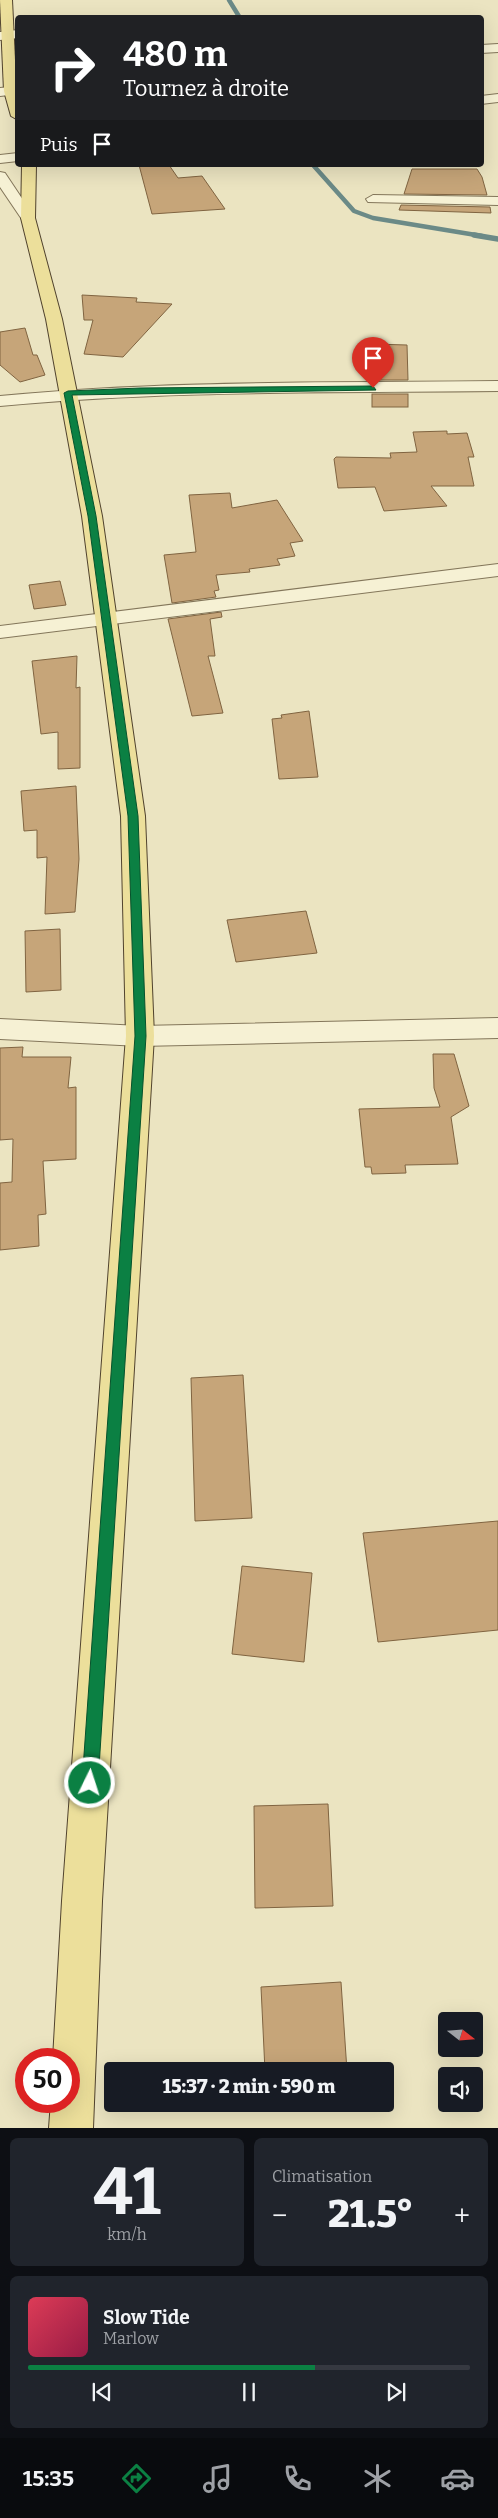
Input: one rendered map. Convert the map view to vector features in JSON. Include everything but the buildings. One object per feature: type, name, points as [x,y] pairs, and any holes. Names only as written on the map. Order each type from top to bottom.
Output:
[{"type":"main road","points":[[6,0],[9,91],[15,108]]},
{"type":"main road","points":[[29,167],[28,218],[54,319],[92,516],[133,816],[140,1036],[83,1881],[71,2128]]},
{"type":"street","points":[[484,49],[498,48]]},
{"type":"street","points":[[484,100],[498,98]]},
{"type":"street","points":[[0,159],[15,157]]},
{"type":"street","points":[[0,176],[28,218]]},
{"type":"street","points":[[373,199],[498,201]]},
{"type":"street","points":[[0,401],[68,393],[140,390],[498,386]]},
{"type":"street","points":[[0,632],[498,570]]},
{"type":"street","points":[[0,1029],[140,1036],[498,1028]]},
{"type":"waterway","points":[[229,0],[238,15]]},
{"type":"waterway","points":[[315,167],[354,211],[373,218],[482,236]]},
{"type":"waterway","points":[[474,235],[498,239]]},
{"type":"route","points":[[90,1783],[140,1036],[133,816],[92,516],[68,393],[140,390],[373,388]]}]
